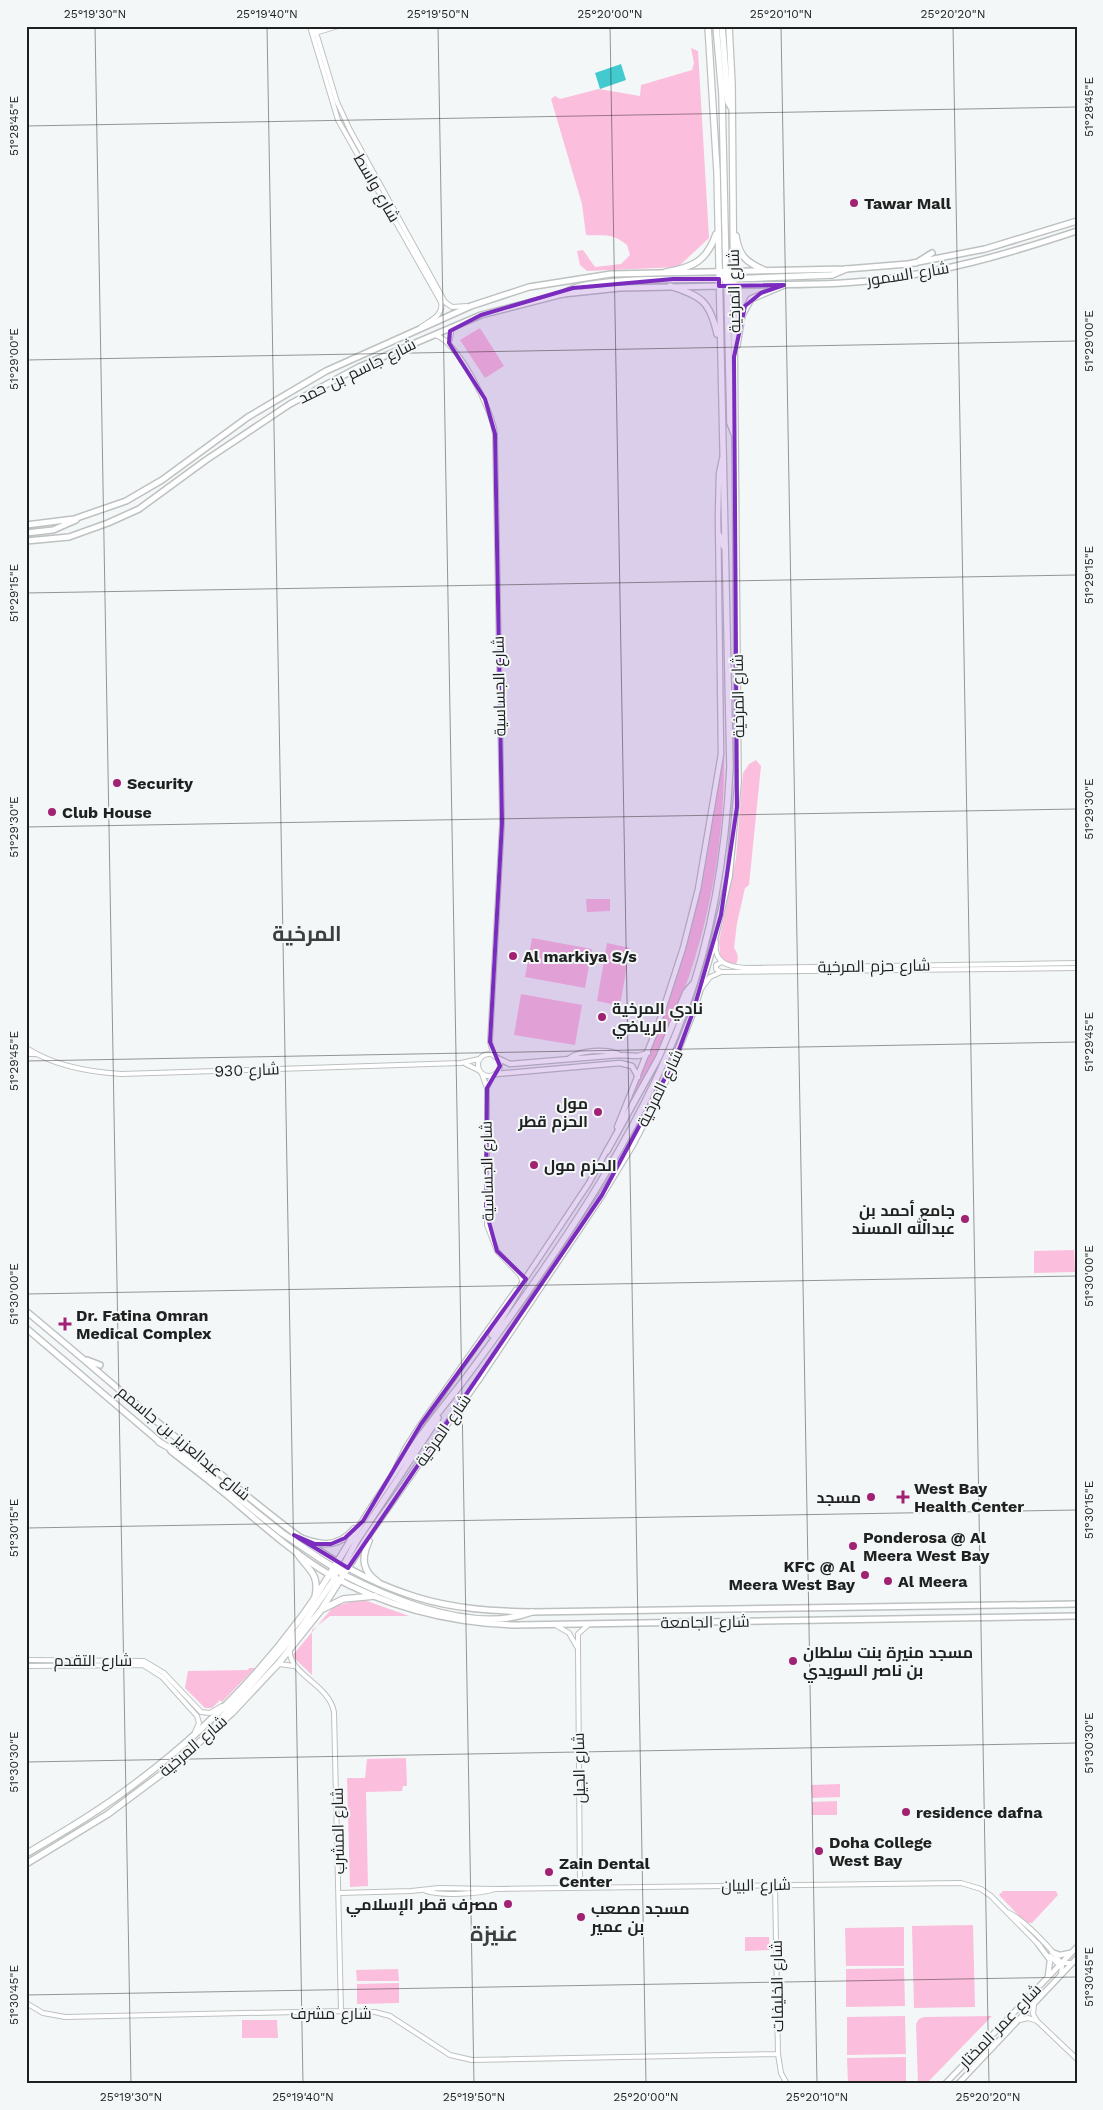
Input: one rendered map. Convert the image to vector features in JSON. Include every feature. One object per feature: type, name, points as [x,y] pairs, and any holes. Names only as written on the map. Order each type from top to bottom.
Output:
[{"type":"highway","name":"شارع المرخية","points":[[26,1854],[133,1786],[194,1734],[273,1653],[314,1599],[370,1533],[479,1379],[618,1170],[672,1066],[701,989],[721,915],[734,844],[739,759],[734,357],[719,227],[715,124],[708,26]]},
{"type":"highway","points":[[716,26],[722,94],[730,423],[736,436]]},
{"type":"highway","points":[[722,26],[728,102],[732,109]]},
{"type":"highway","name":"شارع المرخية","points":[[26,1864],[135,1795],[212,1732],[290,1650],[321,1610],[362,1521],[478,1361],[607,1170],[668,1053],[694,983],[713,914],[728,807],[730,748],[719,345],[733,220],[729,26]]},
{"type":"highway","points":[[733,220],[740,253],[747,262],[764,270]]},
{"type":"highway","points":[[666,272],[691,267],[698,263],[710,250],[719,227]]},
{"type":"highway","points":[[563,294],[573,288],[622,281],[832,275],[846,269]]},
{"type":"highway","points":[[734,357],[745,306],[751,299],[761,293],[784,285]]},
{"type":"highway","points":[[670,286],[693,293],[707,305],[712,316],[719,345]]},
{"type":"highway","points":[[718,535],[725,548]]},
{"type":"highway","points":[[607,1151],[659,1057],[686,992],[694,983]]},
{"type":"highway","points":[[478,1361],[523,1283]]},
{"type":"highway","points":[[212,1732],[216,1723],[287,1645],[339,1571],[432,1429],[442,1409]]},
{"type":"highway","points":[[160,1442],[194,1462],[282,1533],[339,1571],[391,1596],[444,1612],[502,1619],[532,1612]]},
{"type":"highway","points":[[294,1534],[311,1543],[331,1544],[345,1538],[362,1521]]},
{"type":"highway","points":[[370,1533],[364,1551],[363,1562],[368,1574],[378,1582]]},
{"type":"highway","points":[[297,1553],[314,1573],[316,1587],[314,1599]]},
{"type":"highway","points":[[321,1610],[343,1599],[375,1596]]},
{"type":"main road","name":"شارع السمور","points":[[726,278],[764,270],[846,269],[916,263],[985,249],[1077,221]]},
{"type":"main road","name":"شارع السمور","points":[[726,278],[784,285],[867,281],[970,264],[1077,231]]},
{"type":"main road","points":[[916,263],[932,253]]},
{"type":"main road","name":"شارع جاسم بن حمد","points":[[26,525],[81,517],[105,510],[133,498],[162,480],[279,396],[326,371],[471,306],[529,287],[558,280],[611,274],[666,272],[726,278]]},
{"type":"main road","name":"شارع جاسم بن حمد","points":[[26,541],[69,537],[139,509],[213,455],[290,404],[359,366],[453,326],[515,305],[563,294],[670,286],[726,278]]},
{"type":"main road","name":"شارع المرخية","points":[[394,1475],[400,1457],[421,1424],[509,1299],[523,1283],[589,1183],[607,1151],[648,1053],[678,966],[691,918],[721,754],[718,474],[723,455]]},
{"type":"main road","points":[[26,533],[52,530],[66,526],[81,517]]},
{"type":"main road","points":[[496,1057],[510,1064],[619,1055],[638,1056],[648,1053]]},
{"type":"main road","points":[[494,1075],[620,1064],[632,1066],[638,1077]]},
{"type":"main road","name":"شارع عبدالعزيز بن جاسمم","points":[[26,1311],[339,1571]]},
{"type":"main road","name":"شارع عبدالعزيز بن جاسمم","points":[[26,1328],[160,1442],[297,1553],[339,1571]]},
{"type":"main road","points":[[85,1360],[100,1365]]},
{"type":"main road","name":"شارع الجامعة","points":[[339,1571],[378,1582],[417,1597],[453,1606],[494,1611],[1077,1604]]},
{"type":"main road","name":"شارع الجامعة","points":[[339,1571],[375,1596],[425,1613],[459,1620],[499,1624],[1077,1616]]},
{"type":"main road","points":[[1038,1944],[1050,1961],[1048,1976]]},
{"type":"main road","points":[[1052,1952],[1062,1955],[1075,1949]]},
{"type":"main road","name":"شارع عمر المختار","points":[[945,2084],[1075,1949]]},
{"type":"main road","name":"شارع عمر المختار","points":[[958,2084],[1077,1958]]},
{"type":"street","points":[[314,31],[324,26]]},
{"type":"street","points":[[314,31],[338,26]]},
{"type":"street","name":"شارع واسط","points":[[314,31],[343,116],[445,302],[455,307],[471,306]]},
{"type":"street","name":"شارع واسط","points":[[314,31],[338,120],[440,302],[441,311],[438,315],[416,330]]},
{"type":"street","points":[[449,343],[449,335],[453,326]]},
{"type":"street","name":"شارع الجساسية","points":[[433,334],[442,337],[449,343],[485,399],[494,420],[495,434],[502,824],[490,1042],[484,1055]]},
{"type":"street","points":[[701,989],[710,978],[720,972],[716,969],[716,966],[722,962],[716,954],[716,948],[721,915]]},
{"type":"street","name":"شارع حزم المرخية","points":[[722,962],[731,966],[746,968],[1077,963]]},
{"type":"street","name":"شارع حزم المرخية","points":[[720,972],[1077,968]]},
{"type":"street","name":"شارع الجساسية","points":[[490,1042],[496,1057]]},
{"type":"street","name":"شارع 930","points":[[27,1052],[76,1068],[121,1074],[461,1063],[479,1059]]},
{"type":"street","points":[[484,1055],[496,1057],[500,1066],[494,1075],[482,1074],[478,1070],[479,1059],[484,1055]]},
{"type":"street","name":"شارع 930","points":[[461,1063],[478,1070]]},
{"type":"street","name":"شارع الجساسية","points":[[482,1074],[487,1088],[487,1225],[497,1250],[518,1273],[523,1283]]},
{"type":"street","name":"شارع الجساسية","points":[[487,1088],[494,1075]]},
{"type":"street","points":[[518,1273],[525,1273],[533,1268]]},
{"type":"street","points":[[553,1624],[569,1633],[578,1650]]},
{"type":"street","name":"شارع الجيل","points":[[580,1888],[578,1650],[580,1631],[593,1624]]},
{"type":"street","name":"شارع المشرب","points":[[290,1650],[290,1659],[296,1667],[326,1693],[333,1707],[341,2012]]},
{"type":"street","name":"شارع التقدم","points":[[26,1660],[144,1661],[164,1673],[203,1713],[210,1713],[226,1703]]},
{"type":"street","points":[[278,1664],[284,1663],[296,1667]]},
{"type":"street","name":"شارع التقدم","points":[[26,1666],[143,1665],[162,1677],[197,1716],[199,1723],[194,1734]]},
{"type":"street","name":"شارع البيان","points":[[339,1893],[425,1891],[439,1888],[495,1890],[961,1883],[982,1889],[1056,1962],[1061,1964]]},
{"type":"street","name":"شارع الخليفات","points":[[775,1885],[778,2054],[780,2073],[787,2084]]},
{"type":"street","name":"شارع البيان","points":[[1007,1912],[1015,1916],[1052,1952],[1061,1964]]},
{"type":"street","points":[[1061,1975],[1061,1964],[1072,1963]]},
{"type":"street","points":[[1035,2001],[1033,2011],[1037,2021],[1077,2059]]},
{"type":"street","name":"شارع مشرف","points":[[26,2003],[43,2013],[64,2017],[341,2012],[386,2014],[450,2054],[472,2060],[778,2054]]},
{"type":"street","points":[[1016,2022],[1028,2018],[1037,2021]]},
{"type":"highlighted area","points":[[673,279],[719,279],[719,286],[784,285],[761,293],[745,306],[734,357],[737,807],[721,915],[693,1012],[676,1058],[602,1195],[348,1568],[294,1535],[315,1544],[331,1544],[345,1538],[363,1521],[421,1424],[526,1279],[497,1251],[486,1211],[487,1088],[500,1066],[490,1042],[502,823],[495,434],[485,399],[449,343],[450,331],[481,315],[573,288]]},
{"type":"shaded area","points":[[691,48],[698,51],[709,238],[678,267],[587,271],[580,265],[577,251],[583,250],[595,267],[621,264],[630,255],[627,245],[612,236],[586,235],[582,204],[551,99],[555,96],[560,99],[599,89],[640,96],[641,85],[692,70],[694,63]]},
{"type":"shaded area","points":[[480,328],[504,366],[485,378],[460,340]]},
{"type":"shaded area","points":[[722,757],[724,757],[723,801],[719,845],[712,889],[702,931],[690,974],[675,1015],[657,1055],[636,1094],[634,1093],[670,994],[693,919],[706,859]]},
{"type":"shaded area","points":[[756,760],[761,766],[749,885],[745,888],[737,923],[734,948],[738,956],[736,964],[728,963],[720,956],[719,941],[736,858],[743,773],[749,764]]},
{"type":"shaded area","points":[[586,899],[610,899],[610,911],[587,912]]},
{"type":"shaded area","points":[[532,938],[592,949],[585,988],[525,977]]},
{"type":"shaded area","points":[[607,943],[630,948],[620,1006],[597,1001]]},
{"type":"shaded area","points":[[521,994],[582,1005],[575,1045],[514,1035]]},
{"type":"shaded area","points":[[1074,1250],[1075,1272],[1034,1273],[1034,1251]]},
{"type":"shaded area","points":[[360,1600],[409,1616],[330,1616],[317,1626],[334,1606]]},
{"type":"shaded area","points":[[312,1632],[312,1675],[292,1656]]},
{"type":"shaded area","points":[[249,1668],[255,1668],[222,1702],[220,1700],[212,1708],[205,1708],[185,1688],[188,1671],[248,1670]]},
{"type":"shaded area","points":[[406,1758],[407,1786],[403,1786],[402,1791],[366,1792],[368,1886],[350,1887],[347,1778],[365,1778],[367,1759]]},
{"type":"shaded area","points":[[840,1784],[840,1797],[812,1798],[811,1785]]},
{"type":"shaded area","points":[[837,1801],[837,1815],[812,1815],[812,1802]]},
{"type":"shaded area","points":[[1003,1891],[1056,1891],[1058,1895],[1032,1923],[1026,1923],[999,1895]]},
{"type":"shaded area","points":[[973,1925],[975,2007],[914,2008],[912,1926]]},
{"type":"shaded area","points":[[904,1927],[904,1966],[846,1966],[845,1928]]},
{"type":"shaded area","points":[[745,1937],[769,1937],[770,1950],[745,1951]]},
{"type":"shaded area","points":[[904,1968],[905,2006],[846,2007],[846,1969]]},
{"type":"shaded area","points":[[398,1969],[399,1981],[357,1981],[356,1970]]},
{"type":"shaded area","points":[[399,1983],[399,2003],[357,2004],[357,1984]]},
{"type":"shaded area","points":[[905,2016],[906,2054],[847,2055],[847,2017]]},
{"type":"shaded area","points":[[992,2016],[926,2084],[918,2084],[916,2024],[919,2019],[924,2017]]},
{"type":"shaded area","points":[[242,2020],[277,2020],[278,2038],[242,2038]]},
{"type":"shaded area","points":[[906,2057],[906,2084],[848,2084],[847,2058]]},
{"type":"water","points":[[621,64],[626,80],[600,89],[595,73]]},
{"type":"place","name":"Tawar Mall","points":[[854,203]]},
{"type":"place","name":"Security","points":[[117,783]]},
{"type":"place","name":"Club House","points":[[52,812]]},
{"type":"place","name":"Al markiya S/s","points":[[513,956]]},
{"type":"place","name":"نادي المرخية الرياضي","points":[[602,1017]]},
{"type":"place","name":"مول الحزم قطر","points":[[598,1112]]},
{"type":"place","name":"الحزم مول","points":[[534,1165]]},
{"type":"place","name":"جامع أحمد بن عبدالله المسند","points":[[965,1219]]},
{"type":"place","name":"Dr. Fatina Omran Medical Complex","points":[[65,1324]]},
{"type":"place","name":"مسجد","points":[[871,1497]]},
{"type":"place","name":"West Bay Health Center","points":[[903,1497]]},
{"type":"place","name":"Ponderosa @ Al Meera West Bay","points":[[853,1546]]},
{"type":"place","name":"KFC @ Al Meera West Bay","points":[[865,1575]]},
{"type":"place","name":"Al Meera","points":[[888,1581]]},
{"type":"place","name":"مسجد منيرة بنت سلطان بن ناصر السويدي","points":[[793,1661]]},
{"type":"place","name":"residence dafna","points":[[906,1812]]},
{"type":"place","name":"Doha College West Bay","points":[[819,1851]]},
{"type":"place","name":"Zain Dental Center","points":[[549,1872]]},
{"type":"place","name":"مصرف قطر الإسلامي","points":[[508,1904]]},
{"type":"place","name":"مسجد مصعب بن عمير","points":[[581,1917]]},
{"type":"district","name":"المرخية","points":[[307,933]]},
{"type":"district","name":"عنيزة","points":[[494,1933]]}]
